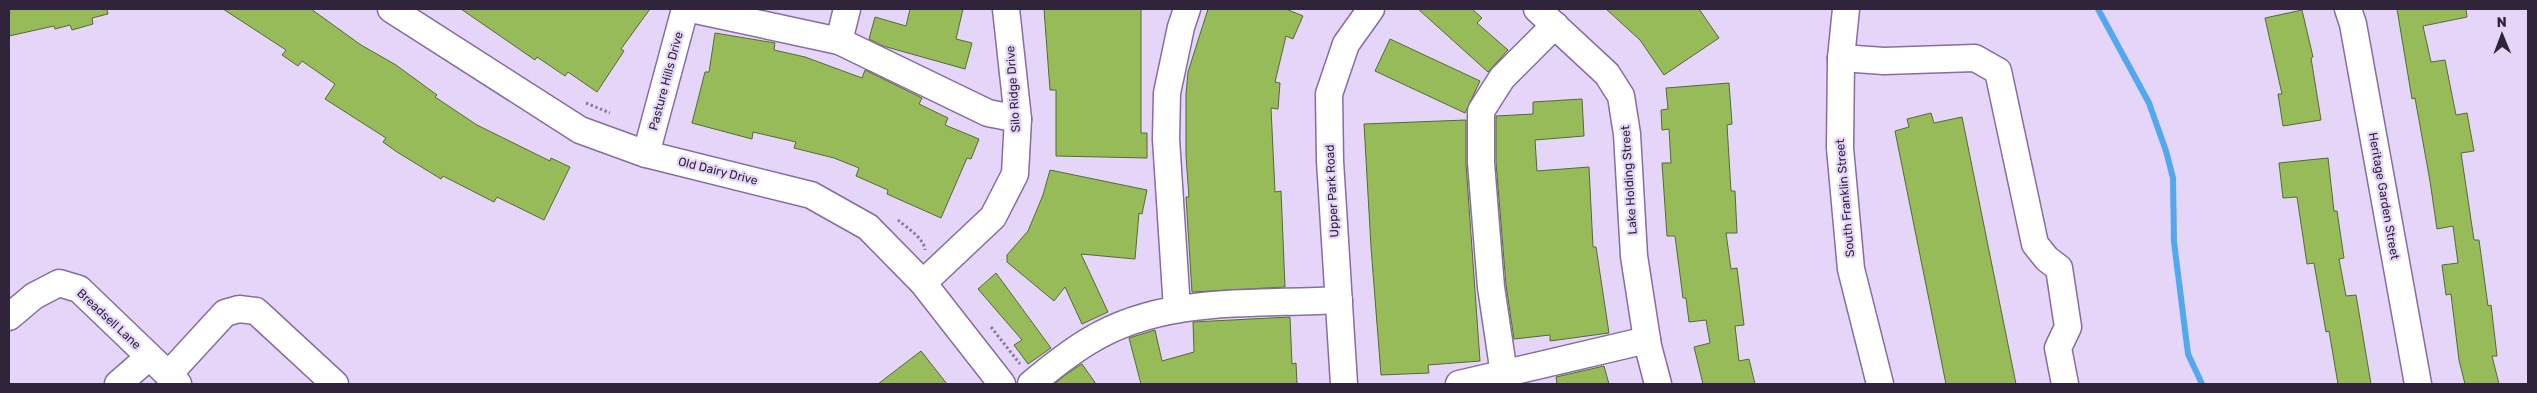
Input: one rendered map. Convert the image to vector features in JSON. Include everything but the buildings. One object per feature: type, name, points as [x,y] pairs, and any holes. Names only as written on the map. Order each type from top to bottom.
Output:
[{"type":"street","name":"Old Dairy Drive","points":[[391,9],[580,130],[646,154],[811,195],[868,227],[923,283],[1002,384]]},
{"type":"street","name":"Pasture Hills Drive","points":[[646,154],[685,9]]},
{"type":"street","points":[[691,9],[839,41],[988,113],[1018,119]]},
{"type":"street","points":[[839,41],[846,9]]},
{"type":"street","name":"Silo Ridge Drive","points":[[923,283],[993,217],[1015,174],[1018,119],[1006,9]]},
{"type":"street","points":[[1177,310],[1166,139],[1167,93],[1181,27],[1187,9]]},
{"type":"street","name":"Upper Park Road","points":[[1344,384],[1330,161],[1329,94],[1346,44],[1371,9]]},
{"type":"street","name":"South Franklin Street","points":[[1846,9],[1841,58],[1840,148],[1851,269],[1880,384]]},
{"type":"street","name":"Heritage Garden Street","points":[[2348,9],[2353,24],[2418,384]]},
{"type":"street","points":[[1504,374],[1490,277],[1481,163],[1481,111],[1546,17]]},
{"type":"street","name":"Lake Holding Street","points":[[1546,17],[1607,74],[1621,96],[1627,134],[1634,256],[1647,340],[1658,384]]},
{"type":"street","points":[[1841,58],[1884,61],[1975,58],[1998,71],[2035,244],[2047,259],[2059,268],[2068,327],[2058,348],[2065,384]]},
{"type":"street","name":"Breadsell Lane","points":[[9,317],[34,296],[59,283],[79,289],[173,380]]},
{"type":"street","points":[[1031,384],[1089,341],[1126,323],[1159,312],[1205,305],[1339,300]]},
{"type":"street","points":[[173,380],[225,313],[239,309],[256,311],[335,384]]},
{"type":"street","points":[[1459,384],[1647,340]]},
{"type":"street","points":[[118,384],[149,356]]},
{"type":"waterway","points":[[2098,9],[2149,103],[2166,151],[2173,178],[2174,242],[2188,354],[2202,384]]}]
